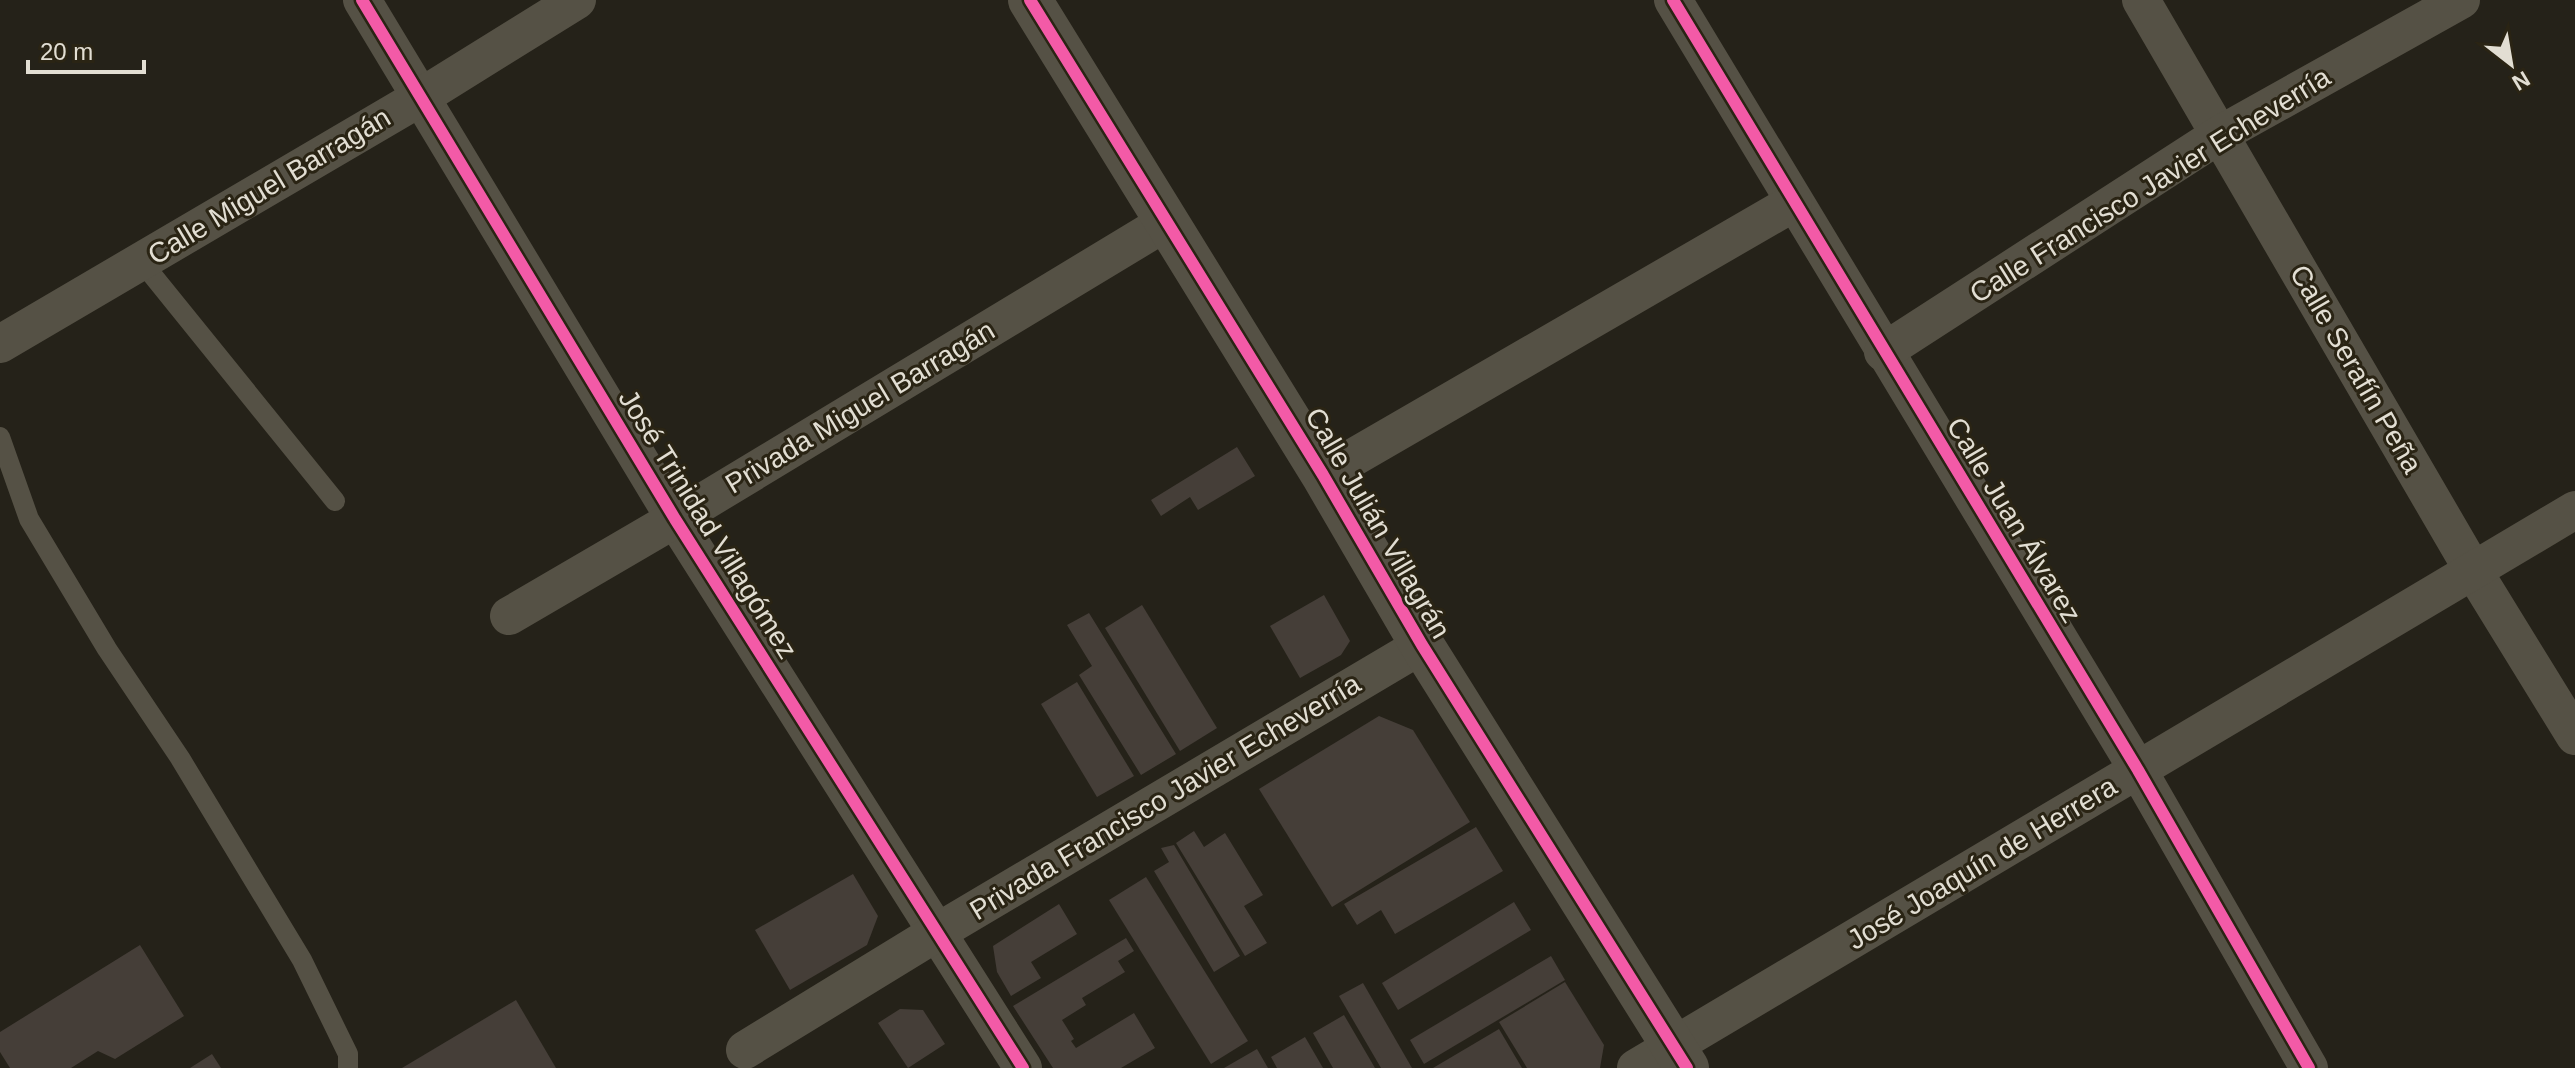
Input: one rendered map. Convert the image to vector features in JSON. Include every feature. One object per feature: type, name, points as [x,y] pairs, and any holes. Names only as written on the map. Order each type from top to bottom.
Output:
[{"type":"street","name":"José Trinidad Villagómez","points":[[362,0],[675,519],[1023,1068]]},
{"type":"street","name":"Calle Miguel Barragán","points":[[0,344],[421,97],[577,0]]},
{"type":"street","name":"Calle Julián Villagrán","points":[[1030,0],[1323,475],[1422,645],[1680,1057]]},
{"type":"street","name":"Calle Juan Álvarez","points":[[1673,0],[2138,770],[2309,1068]]},
{"type":"street","name":"Calle Serafín Peña","points":[[2141,0],[2474,572],[2575,736]]},
{"type":"street","name":"Calle Francisco Javier Echeverría","points":[[1883,352],[2219,135],[2461,0]]},
{"type":"street","points":[[1323,475],[1793,203]]},
{"type":"street","name":"Privada Miguel Barragán","points":[[509,616],[1168,221]]},
{"type":"street","name":"José Joaquín de Herrera","points":[[1636,1068],[1680,1057],[2138,770],[2575,510]]},
{"type":"street","name":"Privada Francisco Javier Echeverría","points":[[745,1050],[1422,645]]},
{"type":"lane","points":[[141,261],[335,501]]},
{"type":"lane","points":[[0,437],[29,519],[107,649],[180,758],[302,960],[348,1054],[348,1068]]},
{"type":"building","points":[[1237,447],[1255,476],[1198,510],[1190,497],[1161,516],[1151,500]]},
{"type":"building","points":[[1324,595],[1350,641],[1341,655],[1300,678],[1270,626]]},
{"type":"building","points":[[1142,605],[1217,728],[1180,751],[1105,628]]},
{"type":"building","points":[[1089,613],[1176,754],[1141,775],[1079,675],[1092,666],[1067,625]]},
{"type":"building","points":[[1077,682],[1134,776],[1097,797],[1041,704]]},
{"type":"building","points":[[1379,716],[1413,730],[1470,822],[1332,907],[1259,789]]},
{"type":"building","points":[[1476,827],[1503,871],[1395,934],[1381,910],[1357,925],[1344,904]]},
{"type":"building","points":[[1194,831],[1204,847],[1225,833],[1263,895],[1244,906],[1267,943],[1245,956],[1176,843]]},
{"type":"building","points":[[1174,845],[1240,956],[1214,972],[1154,871],[1169,862],[1161,848]]},
{"type":"building","points":[[853,874],[878,916],[867,945],[790,990],[755,930]]},
{"type":"building","points":[[1146,877],[1248,1041],[1211,1064],[1109,900]]},
{"type":"building","points":[[1514,902],[1531,930],[1398,1010],[1382,983]]},
{"type":"building","points":[[1059,904],[1077,934],[1031,962],[1041,978],[1011,996],[997,972],[993,946]]},
{"type":"building","points":[[1126,938],[1134,951],[1118,961],[1125,972],[1082,998],[1086,1005],[1062,1020],[1076,1048],[1134,1013],[1155,1048],[1121,1068],[1053,1068],[1013,1006]]},
{"type":"building","points":[[140,945],[184,1016],[115,1059],[98,1051],[71,1068],[10,1068],[0,1052],[0,1032]]},
{"type":"building","points":[[1551,956],[1565,980],[1424,1064],[1410,1040]]},
{"type":"building","points":[[1565,982],[1604,1045],[1600,1068],[1527,1068],[1499,1022]]},
{"type":"building","points":[[1363,983],[1412,1068],[1381,1068],[1339,996]]},
{"type":"building","points":[[516,1000],[556,1068],[402,1068]]},
{"type":"building","points":[[900,1009],[923,1010],[945,1044],[908,1068],[878,1023]]},
{"type":"building","points":[[1344,1015],[1375,1068],[1333,1068],[1313,1033]]},
{"type":"building","points":[[1499,1029],[1522,1068],[1433,1068]]},
{"type":"building","points":[[1305,1037],[1323,1068],[1277,1068],[1271,1057]]},
{"type":"building","points":[[1257,1049],[1268,1068],[1224,1068]]},
{"type":"building","points":[[212,1054],[221,1068],[190,1068]]},
{"type":"cycle path","points":[[362,0],[675,519],[1023,1068]]},
{"type":"cycle path","points":[[1030,0],[1323,475],[1422,645],[1687,1068]]},
{"type":"cycle path","points":[[1673,0],[2138,770],[2309,1068]]}]
